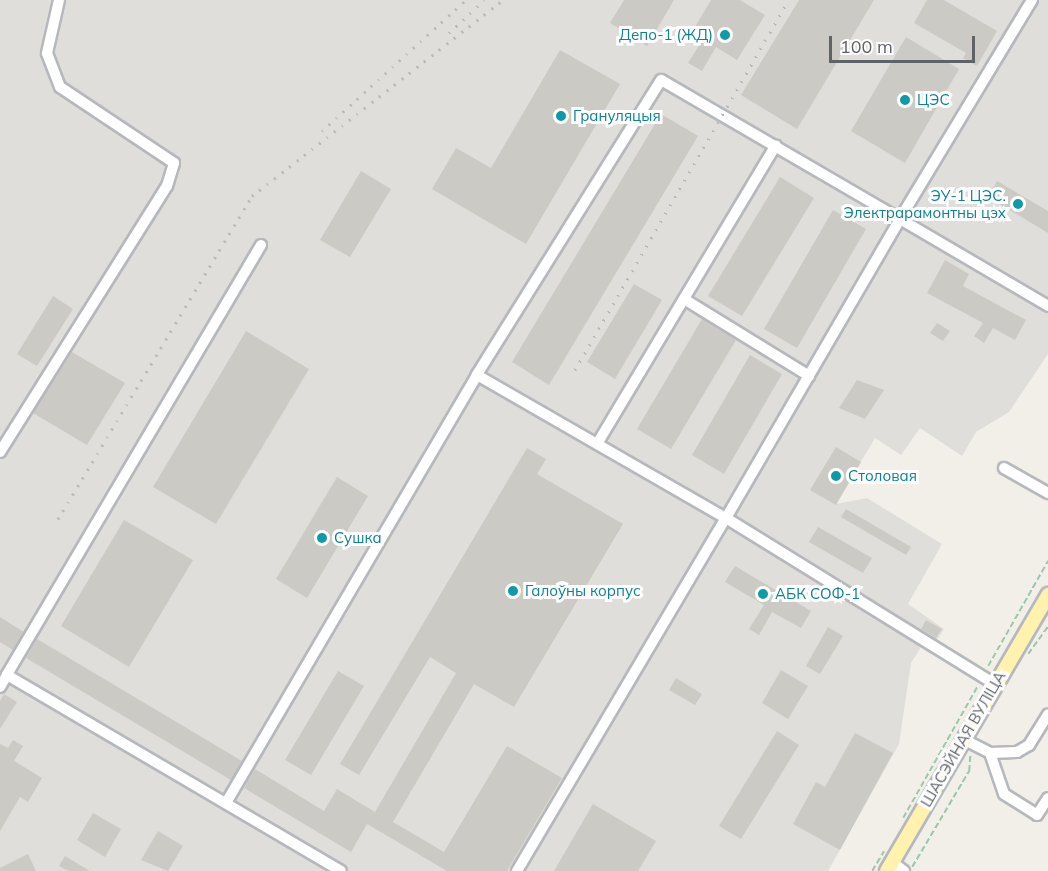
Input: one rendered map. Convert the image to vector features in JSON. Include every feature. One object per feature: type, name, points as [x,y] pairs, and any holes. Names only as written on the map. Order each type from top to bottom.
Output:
[{"type":"main road","name":"ШАСЭЙНАЯ ВУЛІЦА","points":[[889,867],[969,743],[989,680],[1048,595]]},
{"type":"lane","points":[[0,452],[167,186],[174,163],[60,87],[46,53],[59,0]]},
{"type":"lane","points":[[517,871],[900,219],[1032,0]]},
{"type":"lane","points":[[226,803],[477,375],[662,80],[1048,306]]},
{"type":"lane","points":[[597,444],[776,145]]},
{"type":"lane","points":[[0,687],[261,246]]},
{"type":"lane","points":[[684,299],[808,376]]},
{"type":"lane","points":[[477,375],[726,518],[989,680]]},
{"type":"lane","points":[[1004,468],[1048,493]]},
{"type":"lane","points":[[7,675],[341,871]]},
{"type":"lane","points":[[969,743],[990,753],[1029,745],[1048,714]]},
{"type":"lane","points":[[990,753],[1004,794],[1037,815],[1048,798]]},
{"type":"lane","points":[[889,867],[906,871]]},
{"type":"path","points":[[900,824],[989,680],[1048,561]]},
{"type":"path","points":[[906,871],[969,771],[969,743]]},
{"type":"path","points":[[872,871],[889,843]]},
{"type":"shaded area","points":[[0,0],[1048,0],[1048,354],[1009,412],[976,432],[962,456],[920,428],[901,455],[875,438],[836,504],[867,498],[942,544],[908,604],[944,629],[937,640],[928,636],[911,663],[899,744],[828,871],[0,871]]},
{"type":"building","points":[[624,0],[674,0],[647,46],[610,23]]},
{"type":"building","name":"Депо-1 (ЖД)","points":[[711,0],[740,0],[765,15],[737,60],[716,47],[702,71],[688,63],[703,39],[692,32]]},
{"type":"building","points":[[799,0],[874,0],[797,129],[741,95]]},
{"type":"building","points":[[927,0],[944,0],[997,31],[977,66],[963,58],[966,53],[914,23]]},
{"type":"building","name":"ЦЭС","points":[[906,37],[959,69],[905,163],[851,131]]},
{"type":"building","name":"Грануляцыя","points":[[560,50],[620,84],[526,244],[432,189],[456,148],[491,168]]},
{"type":"building","points":[[661,114],[698,136],[549,385],[512,362]]},
{"type":"building","points":[[361,171],[391,189],[350,257],[320,240]]},
{"type":"building","points":[[780,177],[814,198],[742,316],[708,296]]},
{"type":"building","name":"ЭУ-1 ЦЭС. Электрарамонтны цэх","points":[[997,181],[1048,211],[1048,233],[988,197]]},
{"type":"building","points":[[833,210],[866,229],[797,348],[764,329]]},
{"type":"building","points":[[945,260],[969,274],[963,286],[1026,320],[1015,340],[993,328],[984,343],[974,336],[983,323],[927,293]]},
{"type":"building","points":[[634,284],[662,300],[615,379],[587,362]]},
{"type":"building","points":[[53,296],[73,309],[37,366],[17,354]]},
{"type":"building","points":[[702,319],[736,340],[671,449],[637,429]]},
{"type":"building","points":[[937,323],[950,331],[943,341],[930,333]]},
{"type":"building","points":[[246,331],[309,369],[216,524],[153,487]]},
{"type":"building","points":[[72,352],[125,383],[87,445],[33,413]]},
{"type":"building","points":[[750,355],[782,374],[724,474],[692,455]]},
{"type":"building","points":[[857,380],[884,390],[865,419],[839,408]]},
{"type":"building","name":"Столовая","points":[[836,447],[861,462],[836,505],[810,490]]},
{"type":"building","name":"Галоўны корпус","points":[[527,448],[546,459],[537,474],[623,524],[514,707],[474,684],[393,822],[444,852],[507,746],[562,778],[507,871],[447,871],[367,824],[351,852],[244,788],[255,769],[324,811],[337,789],[375,812],[456,673],[430,657],[359,775],[340,764]]},
{"type":"building","name":"Сушка","points":[[337,477],[368,496],[307,598],[276,579]]},
{"type":"building","points":[[846,509],[911,547],[906,555],[841,517]]},
{"type":"building","points":[[124,520],[193,560],[129,667],[61,626]]},
{"type":"building","points":[[818,527],[872,558],[863,573],[809,542]]},
{"type":"building","name":"АБК СОФ-1","points":[[735,566],[811,611],[801,628],[772,612],[759,635],[749,629],[764,605],[725,582]]},
{"type":"building","points":[[0,617],[24,632],[13,650],[0,642]]},
{"type":"building","points":[[926,620],[942,629],[936,638],[921,629]]},
{"type":"building","points":[[828,627],[843,636],[820,674],[806,666]]},
{"type":"building","points":[[37,639],[242,761],[231,780],[26,658]]},
{"type":"building","points":[[781,670],[808,686],[788,719],[762,703]]},
{"type":"building","points":[[338,671],[364,686],[311,775],[285,760]]},
{"type":"building","points":[[676,678],[702,694],[695,705],[669,690]]},
{"type":"building","points":[[4,694],[17,702],[0,729],[0,701]]},
{"type":"building","points":[[777,731],[799,745],[741,839],[719,826]]},
{"type":"building","points":[[855,733],[893,753],[840,850],[793,824],[816,782],[825,787]]},
{"type":"building","points":[[13,740],[23,746],[14,761],[42,778],[28,802],[20,797],[0,831],[0,744],[8,748]]},
{"type":"building","points":[[593,804],[656,841],[638,871],[554,871]]},
{"type":"building","points":[[93,813],[121,829],[105,857],[77,840]]},
{"type":"building","points":[[158,831],[183,846],[168,871],[141,860]]},
{"type":"building","points":[[28,854],[36,871],[0,871],[0,868]]},
{"type":"building","points":[[65,856],[90,871],[68,871],[59,866]]},
{"type":"railway","points":[[322,131],[466,0]]},
{"type":"railway","points":[[449,33],[484,0]]},
{"type":"railway","points":[[58,519],[252,196],[503,0]]},
{"type":"railway","points":[[575,370],[789,0]]},
{"type":"place","name":"Депо-1 (ЖД)","points":[[725,35]]},
{"type":"place","name":"ЦЭС","points":[[905,100]]},
{"type":"place","name":"Грануляцыя","points":[[561,116]]},
{"type":"place","name":"ЭУ-1 ЦЭС. Электрарамонтны цэх","points":[[1018,204]]},
{"type":"place","name":"Столовая","points":[[836,476]]},
{"type":"place","name":"Сушка","points":[[322,538]]},
{"type":"place","name":"Галоўны корпус","points":[[513,591]]},
{"type":"place","name":"АБК СОФ-1","points":[[763,594]]}]
